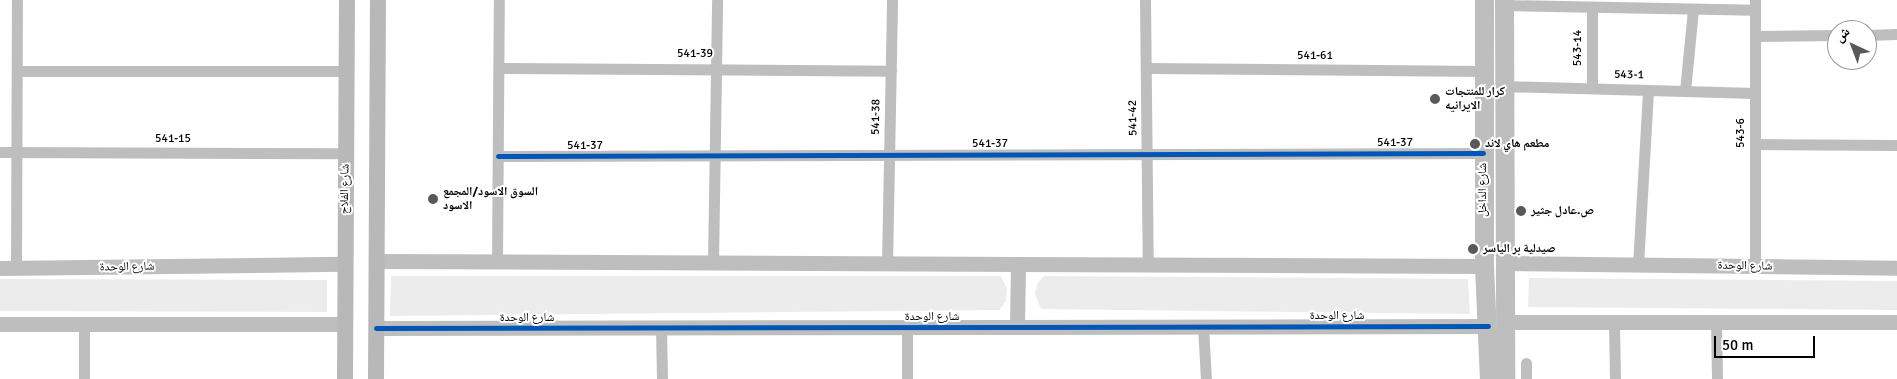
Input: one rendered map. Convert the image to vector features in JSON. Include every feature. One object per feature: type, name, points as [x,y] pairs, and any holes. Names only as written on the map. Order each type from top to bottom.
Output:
[{"type":"main road","name":"شارع الفلاح","points":[[344,379],[347,0]]},
{"type":"main road","points":[[376,379],[378,0]]},
{"type":"main road","name":"شارع الداخل","points":[[1484,0],[1484,266],[1505,379]]},
{"type":"main road","name":"شارع الداخل","points":[[1489,379],[1504,263],[1502,86],[1504,3]]},
{"type":"street","points":[[16,268],[17,0]]},
{"type":"street","points":[[497,262],[499,0]]},
{"type":"street","points":[[713,263],[717,0]]},
{"type":"street","name":"541-38","points":[[887,264],[892,0]]},
{"type":"street","name":"541-42","points":[[1146,0],[1148,265]]},
{"type":"street","points":[[1504,3],[1592,7],[1648,4],[1693,9],[1755,5]]},
{"type":"street","name":"543-6","points":[[1755,5],[1755,266]]},
{"type":"street","name":"543-14","points":[[1592,7],[1592,88]]},
{"type":"street","points":[[1685,91],[1693,9]]},
{"type":"street","points":[[1877,35],[1897,34]]},
{"type":"street","points":[[1754,36],[1827,35]]},
{"type":"street","name":"541-39","points":[[498,68],[716,67],[890,71]]},
{"type":"street","name":"541-61","points":[[1146,68],[1484,70]]},
{"type":"street","points":[[17,71],[345,71]]},
{"type":"street","name":"543-1","points":[[1502,86],[1755,93]]},
{"type":"street","points":[[1638,265],[1648,90]]},
{"type":"street","points":[[1754,144],[1897,145]]},
{"type":"street","name":"541-15","points":[[0,152],[345,153]]},
{"type":"street","name":"541-37","points":[[498,156],[1483,153]]},
{"type":"street","points":[[376,261],[1484,266]]},
{"type":"street","name":"شارع الوحدة","points":[[1504,263],[1897,268]]},
{"type":"street","name":"شارع الوحدة","points":[[0,268],[344,264]]},
{"type":"street","points":[[1017,327],[1018,264]]},
{"type":"street","points":[[1614,322],[1615,379]]},
{"type":"street","name":"شارع الوحدة","points":[[376,328],[1017,327],[1614,322],[1897,322]]},
{"type":"street","points":[[1716,322],[1716,379]]},
{"type":"street","points":[[0,324],[344,324]]},
{"type":"street","points":[[84,324],[84,379]]},
{"type":"street","points":[[1203,326],[1206,379]]},
{"type":"street","points":[[661,327],[662,379]]},
{"type":"street","points":[[907,327],[907,379]]},
{"type":"street","points":[[1526,363],[1526,379]]},
{"type":"shaded area","points":[[391,276],[1001,276],[1007,289],[1006,301],[999,310],[390,316]]},
{"type":"shaded area","points":[[1044,276],[1468,279],[1470,314],[1041,309],[1035,294],[1037,284]]},
{"type":"shaded area","points":[[1529,278],[1897,281],[1897,310],[1528,307]]},
{"type":"shaded area","points":[[0,279],[327,280],[327,312],[0,311]]},
{"type":"cycle path","points":[[498,156],[1483,153]]},
{"type":"cycle path","points":[[376,328],[1488,326]]},
{"type":"place","name":"كرار للمنتجات الايرانيه","points":[[1435,99]]},
{"type":"place","name":"مطعم هاي لاند","points":[[1475,144]]},
{"type":"place","name":"السوق الاسود/المجمع الاسود","points":[[433,199]]},
{"type":"place","name":"ص.عادل جثير","points":[[1521,211]]},
{"type":"place","name":"صيدلية بر الياسر","points":[[1473,249]]}]
